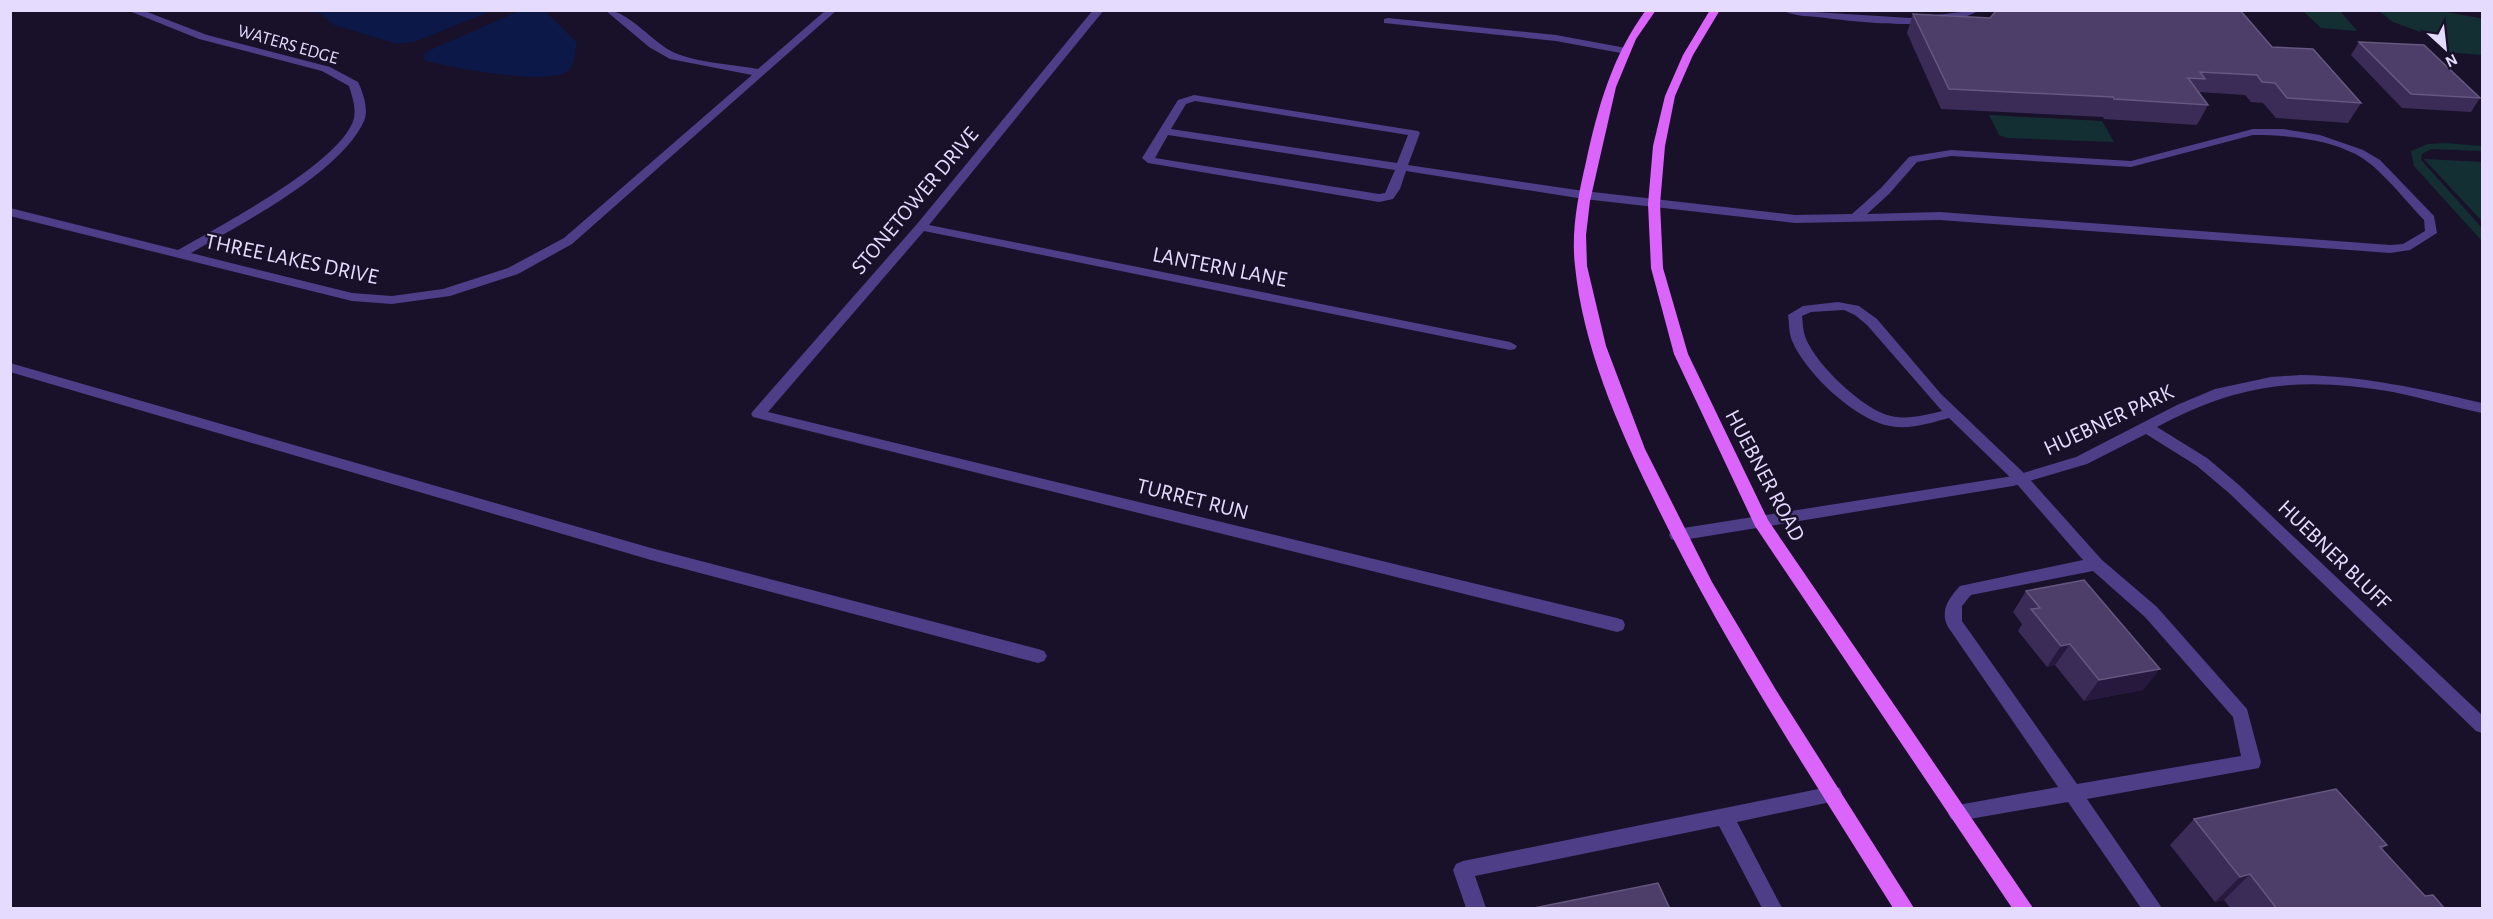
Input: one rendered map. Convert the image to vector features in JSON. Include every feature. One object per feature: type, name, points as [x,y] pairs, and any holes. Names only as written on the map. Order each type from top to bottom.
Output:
[{"type":"main road","points":[[1651,10],[1638,26],[1607,94],[1584,195],[1580,264],[1599,354],[1618,406],[1677,535],[1719,611],[1904,909]]},
{"type":"main road","name":"HUEBNER ROAD","points":[[1715,10],[1688,54],[1670,96],[1659,146],[1654,204],[1657,268],[1681,354],[1761,522],[2024,909]]},
{"type":"street","name":"WATERS EDGE","points":[[132,10],[202,37],[326,69],[354,84],[359,99],[358,122],[343,146],[290,186],[179,255]]},
{"type":"street","points":[[610,10],[653,45],[674,57],[760,74]]},
{"type":"street","name":"THREE LAKES DRIVE","points":[[10,212],[352,297],[392,300],[445,293],[513,271],[568,242],[832,10]]},
{"type":"street","name":"STONETOWER DRIVE","points":[[758,414],[921,227],[1099,10]]},
{"type":"street","points":[[1787,10],[1864,18],[1943,20],[1974,10]]},
{"type":"street","points":[[1864,18],[1878,10]]},
{"type":"street","points":[[1388,21],[1556,38],[1626,51]]},
{"type":"street","points":[[1194,98],[1414,133],[1404,167],[1389,196],[1364,196],[1152,161],[1148,158],[1182,102],[1194,98]]},
{"type":"street","points":[[1164,131],[1584,195],[1795,219],[1940,216],[2390,249],[2406,246],[2431,233],[2430,219],[2376,162],[2359,152],[2316,137],[2283,132],[2253,132],[2131,164],[1952,153],[1932,155],[1914,159],[1885,191],[1857,216]]},
{"type":"street","name":"LANTERN LANE","points":[[921,227],[1510,346]]},
{"type":"street","points":[[1951,413],[1924,420],[1887,421],[1855,405],[1808,356],[1798,337],[1794,315],[1804,308],[1843,304],[1860,311],[1951,413],[2020,479],[2096,564],[2151,612],[2241,714],[2252,762],[1958,813]]},
{"type":"street","points":[[10,367],[568,530],[940,632],[1038,656]]},
{"type":"street","name":"HUEBNER PARK","points":[[1677,535],[2020,479],[2091,457],[2179,411],[2238,387],[2300,377],[2383,384],[2482,408]]},
{"type":"street","name":"TURRET RUN","points":[[758,414],[1617,625]]},
{"type":"street","name":"HUEBNER BLUFF","points":[[2146,427],[2202,462],[2234,489],[2482,726]]},
{"type":"street","points":[[2096,564],[1966,590],[1954,604],[1954,622],[2152,909]]},
{"type":"street","points":[[1476,909],[1463,870],[1833,794]]},
{"type":"street","points":[[1724,817],[1772,909]]},
{"type":"green space","points":[[2303,11],[2340,11],[2357,31],[2321,28]]},
{"type":"green space","points":[[2379,11],[2440,11],[2480,18],[2482,21],[2482,55],[2446,52],[2426,34],[2393,22]]},
{"type":"green space","points":[[1989,115],[2102,121],[2114,142],[2007,138],[1999,135]]},
{"type":"green space","points":[[2428,144],[2482,146],[2482,151],[2431,149],[2422,154],[2421,160],[2482,228],[2482,241],[2414,166],[2411,151]]},
{"type":"green space","points":[[2424,159],[2482,162],[2482,221]]},
{"type":"shaded area","points":[[492,10],[414,42],[397,44],[334,25],[321,14],[310,11]]},
{"type":"shaded area","points":[[519,11],[545,11],[577,43],[570,69],[560,74],[544,77],[523,76],[476,71],[424,60],[424,54],[428,51]]},
{"type":"building","points":[[1997,10],[2240,10],[2272,47],[2313,49],[2361,103],[2287,98],[2275,83],[2262,82],[2257,75],[2200,72],[2205,79],[2188,78],[2208,105],[2114,99],[2113,97],[1949,89],[1913,14],[1990,18]]},
{"type":"building","points":[[2359,42],[2424,45],[2480,98],[2411,94]]},
{"type":"building","points":[[2084,580],[2160,669],[2099,680],[2070,644],[2061,646],[2031,609],[2040,608],[2026,591]]},
{"type":"building","points":[[2336,789],[2387,845],[2380,847],[2425,896],[2433,895],[2445,909],[2277,909],[2250,874],[2240,877],[2194,819]]},
{"type":"building","points":[[1658,883],[1670,909],[1529,909]]}]
